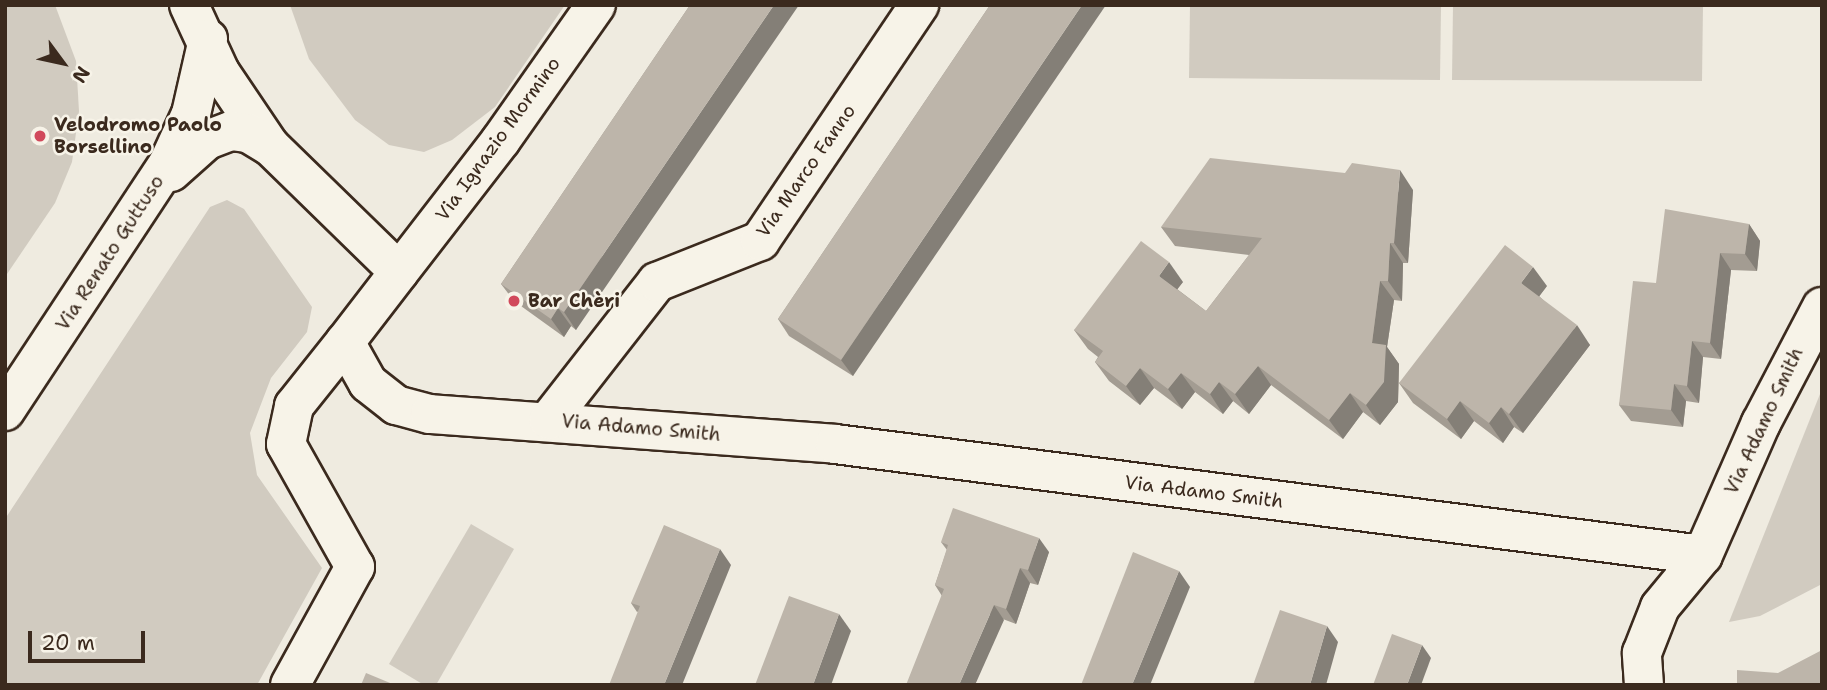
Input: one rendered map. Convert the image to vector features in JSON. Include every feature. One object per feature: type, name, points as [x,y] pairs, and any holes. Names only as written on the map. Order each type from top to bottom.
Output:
[{"type":"street","points":[[189,5],[220,72],[270,146],[399,272]]},
{"type":"street","name":"Via Renato Guttuso","points":[[5,411],[168,164],[191,114],[208,45],[212,5]]},
{"type":"street","name":"Via Ignazio Mormino","points":[[290,685],[355,567],[286,444],[295,405],[501,140],[596,5]]},
{"type":"street","name":"Via Marco Fanno","points":[[549,420],[657,282],[760,241],[919,5]]},
{"type":"street","points":[[137,212],[180,162],[207,140],[231,131],[248,133],[270,146]]},
{"type":"street","name":"Via Adamo Smith","points":[[345,342],[368,383],[397,405],[430,414],[549,420],[835,444],[1703,555],[1761,423],[1822,307]]},
{"type":"street","points":[[1644,685],[1642,653],[1660,607],[1703,555]]},
{"type":"shaded area","name":"Velodromo Paolo Borsellino","points":[[5,5],[55,5],[76,61],[79,111],[72,162],[55,203],[5,277]]},
{"type":"shaded area","points":[[290,5],[565,5],[495,107],[452,140],[424,152],[389,145],[355,120],[309,59]]},
{"type":"shaded area","points":[[1190,5],[1441,5],[1440,80],[1189,78]]},
{"type":"shaded area","points":[[1453,5],[1703,5],[1702,81],[1452,80]]},
{"type":"shaded area","points":[[227,200],[244,209],[312,307],[307,332],[271,378],[250,433],[257,475],[322,568],[257,685],[5,685],[5,519],[210,207]]},
{"type":"shaded area","points":[[1822,389],[1822,584],[1760,616],[1729,622]]},
{"type":"shaded area","points":[[471,524],[514,549],[436,685],[424,685],[389,664]]},
{"type":"building","points":[[690,5],[774,5],[564,312],[558,308],[551,319],[501,284]]},
{"type":"building","points":[[990,5],[1082,5],[841,360],[778,319]]},
{"type":"building","points":[[1210,158],[1345,173],[1352,163],[1400,170],[1388,281],[1380,281],[1372,343],[1386,345],[1384,382],[1366,405],[1350,393],[1329,420],[1258,366],[1235,394],[1219,382],[1210,394],[1181,373],[1168,389],[1140,368],[1126,386],[1095,362],[1103,351],[1074,330],[1141,241],[1169,262],[1159,276],[1206,311],[1262,238],[1161,227]]},
{"type":"building","points":[[1665,209],[1749,224],[1745,254],[1720,253],[1710,343],[1692,341],[1687,386],[1674,384],[1671,410],[1619,405],[1633,281],[1656,283]]},
{"type":"building","points":[[1505,245],[1533,267],[1521,283],[1577,325],[1509,414],[1501,407],[1489,423],[1460,401],[1447,419],[1399,383]]},
{"type":"building","points":[[953,508],[1039,538],[1028,570],[1020,568],[1006,609],[994,605],[959,685],[906,685],[944,589],[935,585],[948,545],[941,542]]},
{"type":"building","points":[[664,525],[720,549],[664,685],[609,685],[640,606],[631,603]]},
{"type":"building","points":[[1133,552],[1179,571],[1132,685],[1081,685]]},
{"type":"building","points":[[789,596],[839,614],[813,685],[755,685]]},
{"type":"building","points":[[1280,610],[1327,626],[1310,685],[1253,685]]},
{"type":"building","points":[[1392,634],[1422,645],[1407,685],[1373,685]]},
{"type":"building","points":[[1822,650],[1822,685],[1737,685],[1737,670],[1778,673]]},
{"type":"building","points":[[366,673],[395,685],[361,685]]},
{"type":"place","name":"Velodromo Paolo Borsellino","points":[[40,136]]},
{"type":"place","name":"Bar Chèri","points":[[514,301]]}]
